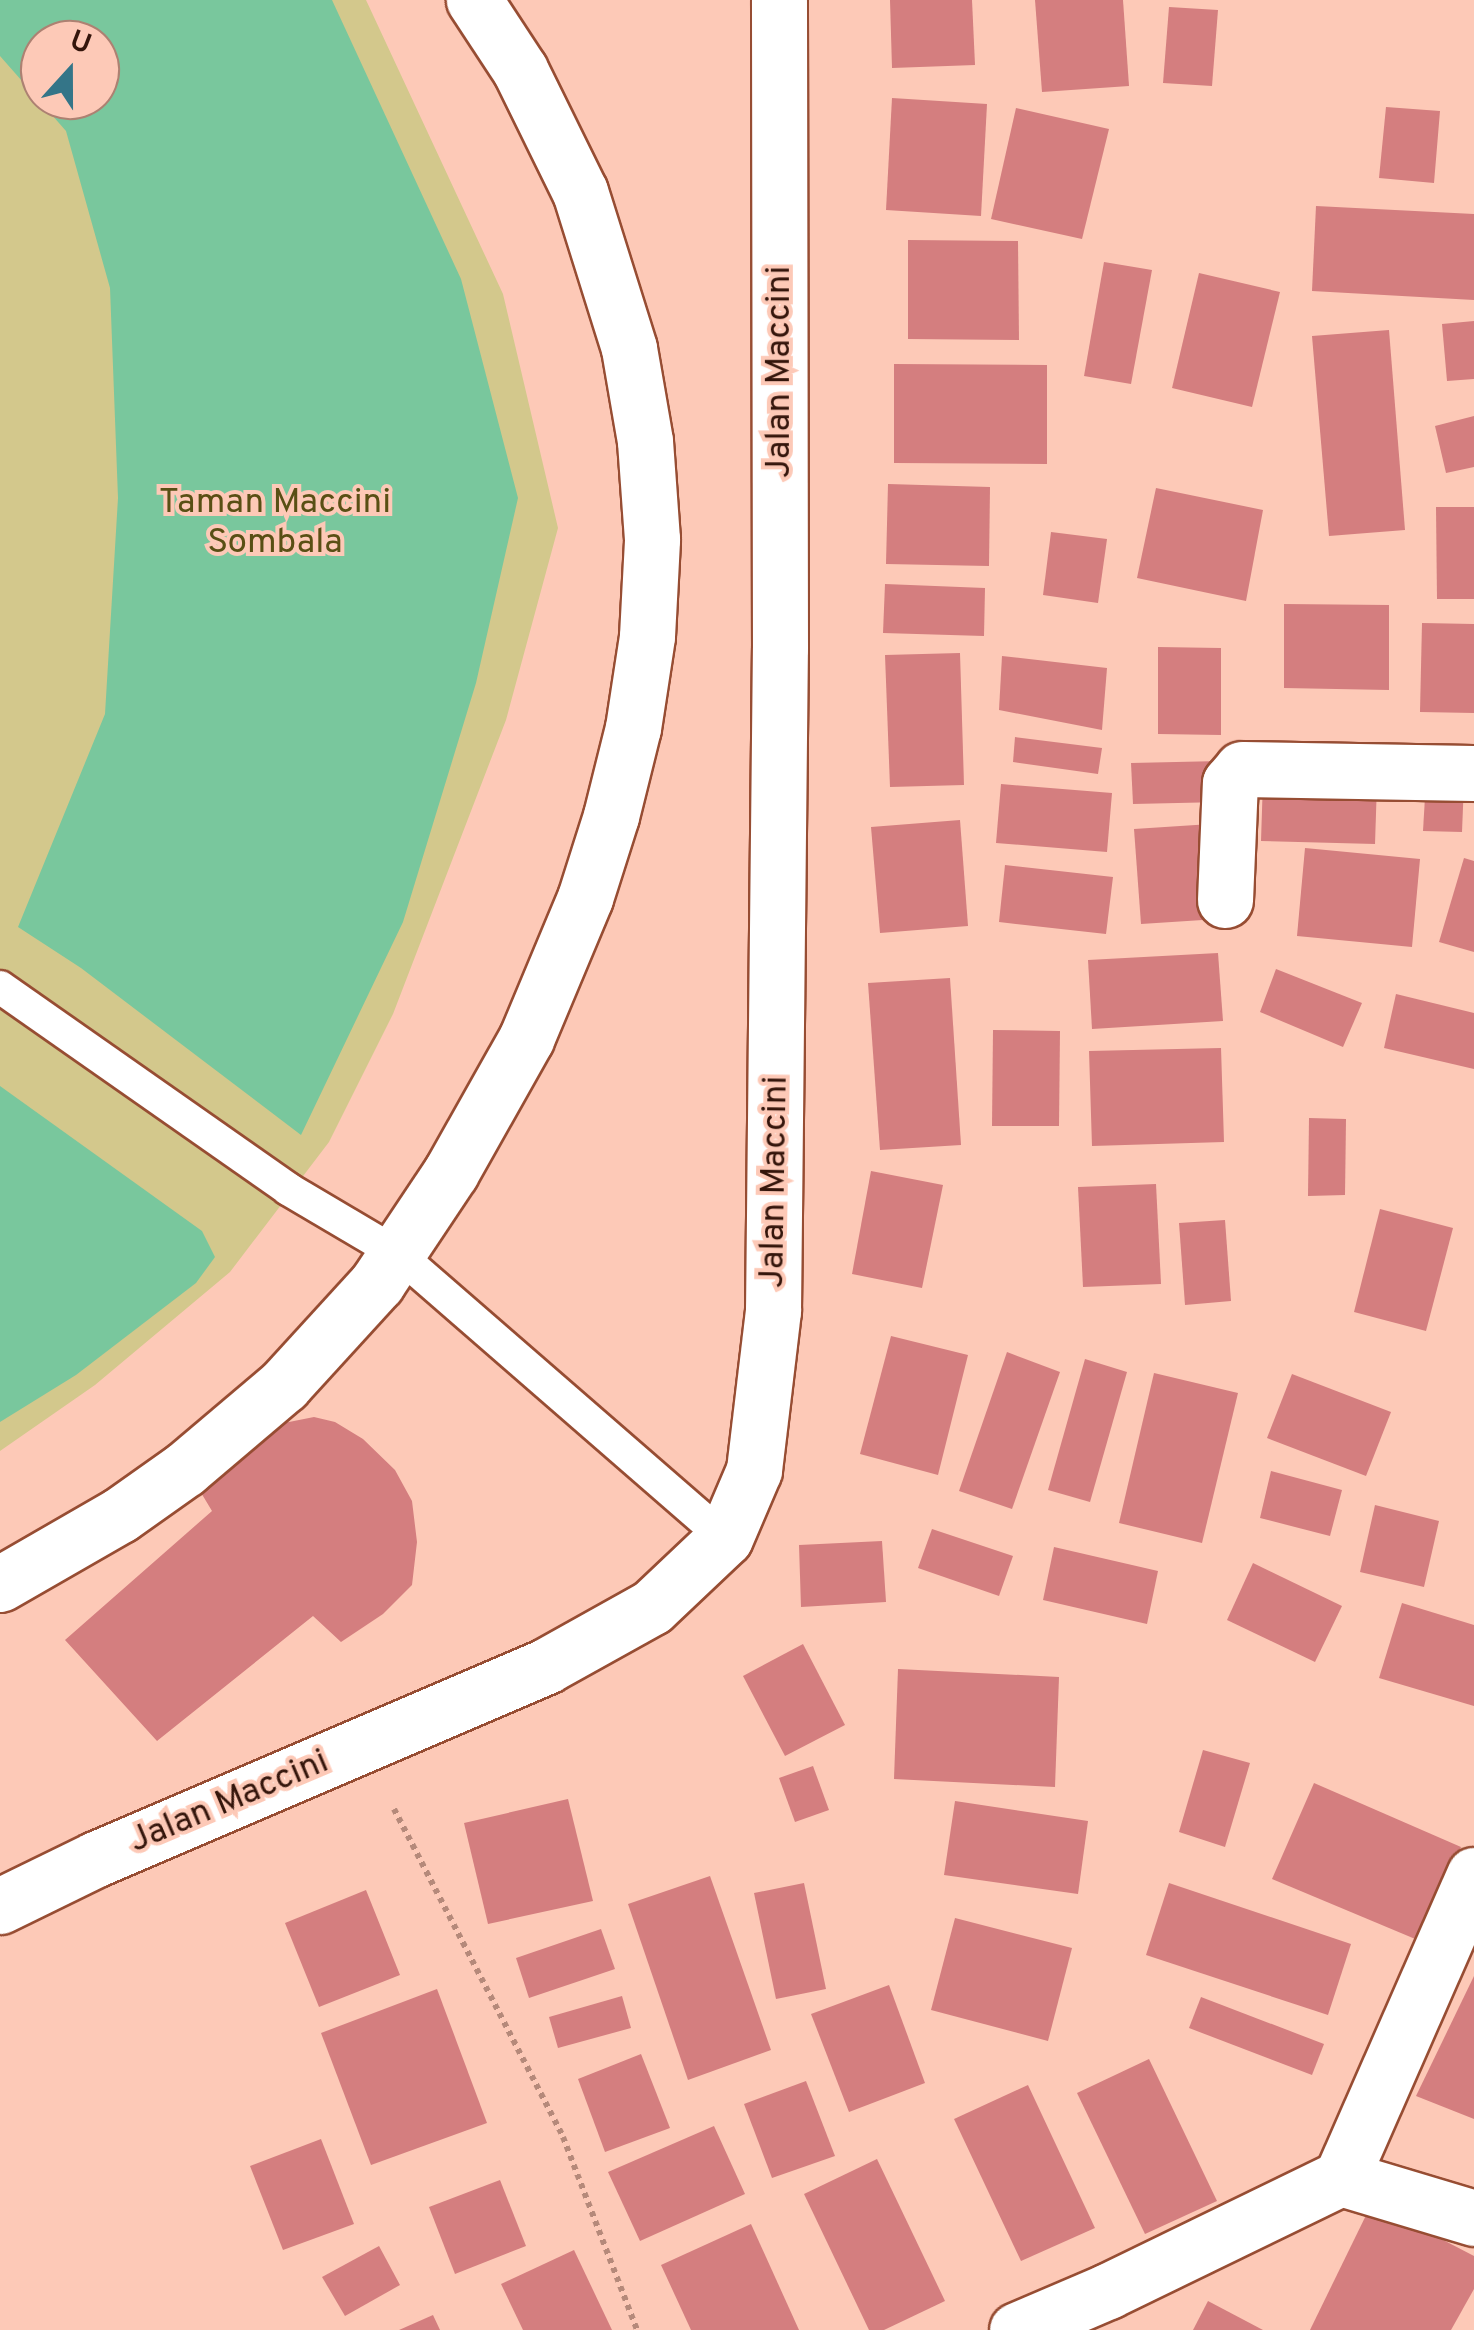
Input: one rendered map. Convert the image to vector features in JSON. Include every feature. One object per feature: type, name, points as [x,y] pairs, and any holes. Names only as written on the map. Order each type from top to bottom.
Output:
[{"type":"street","points":[[0,1584],[120,1515],[240,1424],[321,1348],[398,1254],[497,1094],[586,898],[633,728],[647,636],[652,540],[644,441],[630,348],[580,192],[520,70],[474,0]]},
{"type":"street","name":"Jalan Maccini","points":[[0,1906],[96,1859],[546,1666],[652,1608],[725,1538],[754,1470],[773,1310],[780,648],[779,0]]},
{"type":"street","points":[[1226,900],[1230,783],[1242,769],[1474,773]]},
{"type":"street","points":[[1016,2330],[1108,2292],[1341,2178],[1474,1875]]},
{"type":"street","points":[[1341,2178],[1474,2218]]},
{"type":"lane","points":[[6,990],[288,1190],[398,1254],[725,1538]]},
{"type":"path","points":[[362,1746],[563,2137],[637,2330]]},
{"type":"green space","name":"Taman Maccini Sombala","points":[[0,0],[366,0],[503,294],[558,528],[506,720],[393,1014],[329,1142],[230,1272],[95,1385],[0,1451]]},
{"type":"shaded area","name":"Taman Maccini Sombala","points":[[0,0],[332,0],[461,279],[518,498],[476,683],[403,922],[301,1135],[81,968],[18,927],[105,714],[118,498],[110,288],[66,131],[56,120],[120,120],[120,20],[20,20],[20,79],[0,56]]},
{"type":"shaded area","points":[[0,1086],[202,1231],[215,1257],[196,1283],[76,1375],[0,1422]]},
{"type":"building","points":[[890,0],[972,0],[975,65],[892,68]]},
{"type":"building","points":[[1035,0],[1123,0],[1129,86],[1042,92]]},
{"type":"building","points":[[1169,7],[1218,10],[1212,86],[1163,83]]},
{"type":"building","points":[[892,98],[987,104],[981,216],[886,210]]},
{"type":"building","points":[[1386,107],[1440,111],[1434,183],[1379,178]]},
{"type":"building","points":[[1016,108],[1109,129],[1082,239],[991,219]]},
{"type":"building","points":[[1316,206],[1474,214],[1474,300],[1312,291]]},
{"type":"building","points":[[908,240],[1018,241],[1019,340],[908,339]]},
{"type":"building","points":[[1104,262],[1152,270],[1131,384],[1084,376]]},
{"type":"building","points":[[1199,273],[1280,292],[1252,407],[1172,388]]},
{"type":"building","points":[[1474,321],[1474,379],[1447,381],[1442,324]]},
{"type":"building","points":[[1389,330],[1405,530],[1329,536],[1312,336]]},
{"type":"building","points":[[894,364],[1047,365],[1047,464],[894,463]]},
{"type":"building","points":[[1474,416],[1474,467],[1446,473],[1435,426]]},
{"type":"building","points":[[888,484],[990,487],[989,566],[886,564]]},
{"type":"building","points":[[1156,488],[1263,510],[1246,601],[1137,578]]},
{"type":"building","points":[[1436,507],[1474,507],[1474,599],[1437,599]]},
{"type":"building","points":[[1051,532],[1107,539],[1098,603],[1043,595]]},
{"type":"building","points":[[885,584],[985,588],[984,636],[883,633]]},
{"type":"building","points":[[1284,604],[1389,605],[1389,690],[1284,688]]},
{"type":"building","points":[[1422,623],[1474,624],[1474,713],[1420,712]]},
{"type":"building","points":[[1158,647],[1221,648],[1221,735],[1158,734]]},
{"type":"building","points":[[960,653],[964,785],[890,787],[885,655]]},
{"type":"building","points":[[1002,656],[1107,668],[1102,730],[999,710]]},
{"type":"building","points":[[1015,737],[1102,748],[1098,774],[1013,762]]},
{"type":"building","points":[[1221,761],[1222,802],[1133,804],[1131,763]]},
{"type":"building","points":[[1263,780],[1377,783],[1375,844],[1261,841]]},
{"type":"building","points":[[1426,780],[1464,782],[1462,832],[1423,831]]},
{"type":"building","points":[[1001,784],[1112,793],[1107,852],[996,843]]},
{"type":"building","points":[[960,820],[968,926],[880,933],[871,827]]},
{"type":"building","points":[[1211,824],[1218,919],[1141,924],[1134,829]]},
{"type":"building","points":[[1305,848],[1420,859],[1412,947],[1297,936]]},
{"type":"building","points":[[1464,858],[1474,861],[1474,952],[1439,942]]},
{"type":"building","points":[[1005,865],[1113,877],[1106,934],[999,922]]},
{"type":"building","points":[[1218,953],[1223,1021],[1092,1029],[1088,960]]},
{"type":"building","points":[[1276,969],[1362,1003],[1343,1047],[1260,1012]]},
{"type":"building","points":[[950,978],[961,1145],[880,1150],[868,983]]},
{"type":"building","points":[[1396,994],[1474,1013],[1474,1069],[1384,1048]]},
{"type":"building","points":[[993,1030],[1060,1031],[1059,1126],[992,1126]]},
{"type":"building","points":[[1221,1048],[1224,1142],[1092,1146],[1089,1051]]},
{"type":"building","points":[[1309,1118],[1346,1119],[1345,1195],[1308,1196]]},
{"type":"building","points":[[871,1171],[943,1185],[922,1288],[852,1274]]},
{"type":"building","points":[[1156,1184],[1161,1284],[1083,1287],[1078,1187]]},
{"type":"building","points":[[1380,1209],[1453,1228],[1426,1331],[1354,1312]]},
{"type":"building","points":[[1225,1220],[1231,1301],[1185,1305],[1179,1223]]},
{"type":"building","points":[[891,1336],[968,1355],[938,1475],[860,1454]]},
{"type":"building","points":[[1007,1352],[1060,1372],[1012,1509],[959,1491]]},
{"type":"building","points":[[1085,1359],[1127,1372],[1090,1502],[1048,1490]]},
{"type":"building","points":[[1154,1373],[1238,1393],[1202,1543],[1119,1523]]},
{"type":"building","points":[[1292,1374],[1391,1412],[1366,1476],[1267,1438]]},
{"type":"building","points":[[314,1417],[335,1422],[363,1439],[395,1470],[412,1501],[417,1542],[412,1585],[383,1614],[341,1642],[313,1616],[157,1741],[65,1640],[212,1511],[194,1481],[274,1425]]},
{"type":"building","points":[[1271,1471],[1342,1490],[1330,1536],[1260,1518]]},
{"type":"building","points":[[1375,1505],[1439,1521],[1424,1587],[1360,1572]]},
{"type":"building","points":[[932,1529],[1013,1556],[999,1596],[918,1568]]},
{"type":"building","points":[[882,1541],[886,1602],[801,1607],[799,1545]]},
{"type":"building","points":[[1054,1547],[1158,1571],[1147,1624],[1043,1600]]},
{"type":"building","points":[[1253,1563],[1342,1606],[1315,1662],[1227,1620]]},
{"type":"building","points":[[1402,1603],[1474,1625],[1474,1706],[1379,1678]]},
{"type":"building","points":[[803,1644],[845,1725],[785,1756],[743,1676]]},
{"type":"building","points":[[898,1669],[1059,1677],[1055,1787],[894,1779]]},
{"type":"building","points":[[1203,1750],[1250,1763],[1225,1847],[1179,1832]]},
{"type":"building","points":[[813,1766],[829,1810],[795,1822],[779,1778]]},
{"type":"building","points":[[1314,1783],[1461,1847],[1420,1941],[1272,1879]]},
{"type":"building","points":[[568,1799],[593,1901],[488,1924],[464,1823]]},
{"type":"building","points":[[955,1801],[1088,1821],[1078,1894],[944,1875]]},
{"type":"building","points":[[710,1876],[771,2050],[688,2080],[628,1904]]},
{"type":"building","points":[[804,1883],[826,1989],[776,1999],[754,1893]]},
{"type":"building","points":[[1169,1883],[1351,1944],[1328,2015],[1146,1955]]},
{"type":"building","points":[[366,1890],[400,1975],[319,2007],[285,1923]]},
{"type":"building","points":[[955,1918],[1072,1948],[1048,2041],[931,2010]]},
{"type":"building","points":[[601,1929],[615,1969],[529,1998],[516,1958]]},
{"type":"building","points":[[1474,1976],[1474,2119],[1416,2096]]},
{"type":"building","points":[[889,1985],[925,2083],[849,2112],[811,2014]]},
{"type":"building","points":[[437,1989],[487,2123],[371,2165],[321,2033]]},
{"type":"building","points":[[622,1996],[631,2028],[558,2048],[549,2017]]},
{"type":"building","points":[[1201,1997],[1324,2044],[1312,2075],[1189,2028]]},
{"type":"building","points":[[641,2054],[670,2128],[605,2152],[578,2079]]},
{"type":"building","points":[[1149,2059],[1217,2201],[1145,2234],[1077,2093]]},
{"type":"building","points":[[806,2081],[835,2156],[772,2178],[744,2104]]},
{"type":"building","points":[[1028,2085],[1095,2228],[1021,2261],[954,2119]]},
{"type":"building","points":[[714,2126],[745,2194],[640,2241],[608,2172]]},
{"type":"building","points":[[321,2139],[354,2224],[283,2250],[250,2166]]},
{"type":"building","points":[[877,2159],[945,2301],[884,2330],[869,2330],[804,2194]]},
{"type":"building","points":[[500,2180],[526,2246],[455,2274],[429,2207]]},
{"type":"building","points":[[1372,2203],[1474,2256],[1474,2289],[1451,2330],[1310,2330]]},
{"type":"building","points":[[751,2224],[799,2330],[691,2330],[661,2265]]},
{"type":"building","points":[[379,2246],[400,2285],[345,2316],[322,2277]]},
{"type":"building","points":[[574,2250],[612,2330],[523,2330],[501,2284]]},
{"type":"building","points":[[1208,2301],[1263,2330],[1193,2330]]},
{"type":"building","points":[[433,2315],[440,2330],[399,2330]]}]
